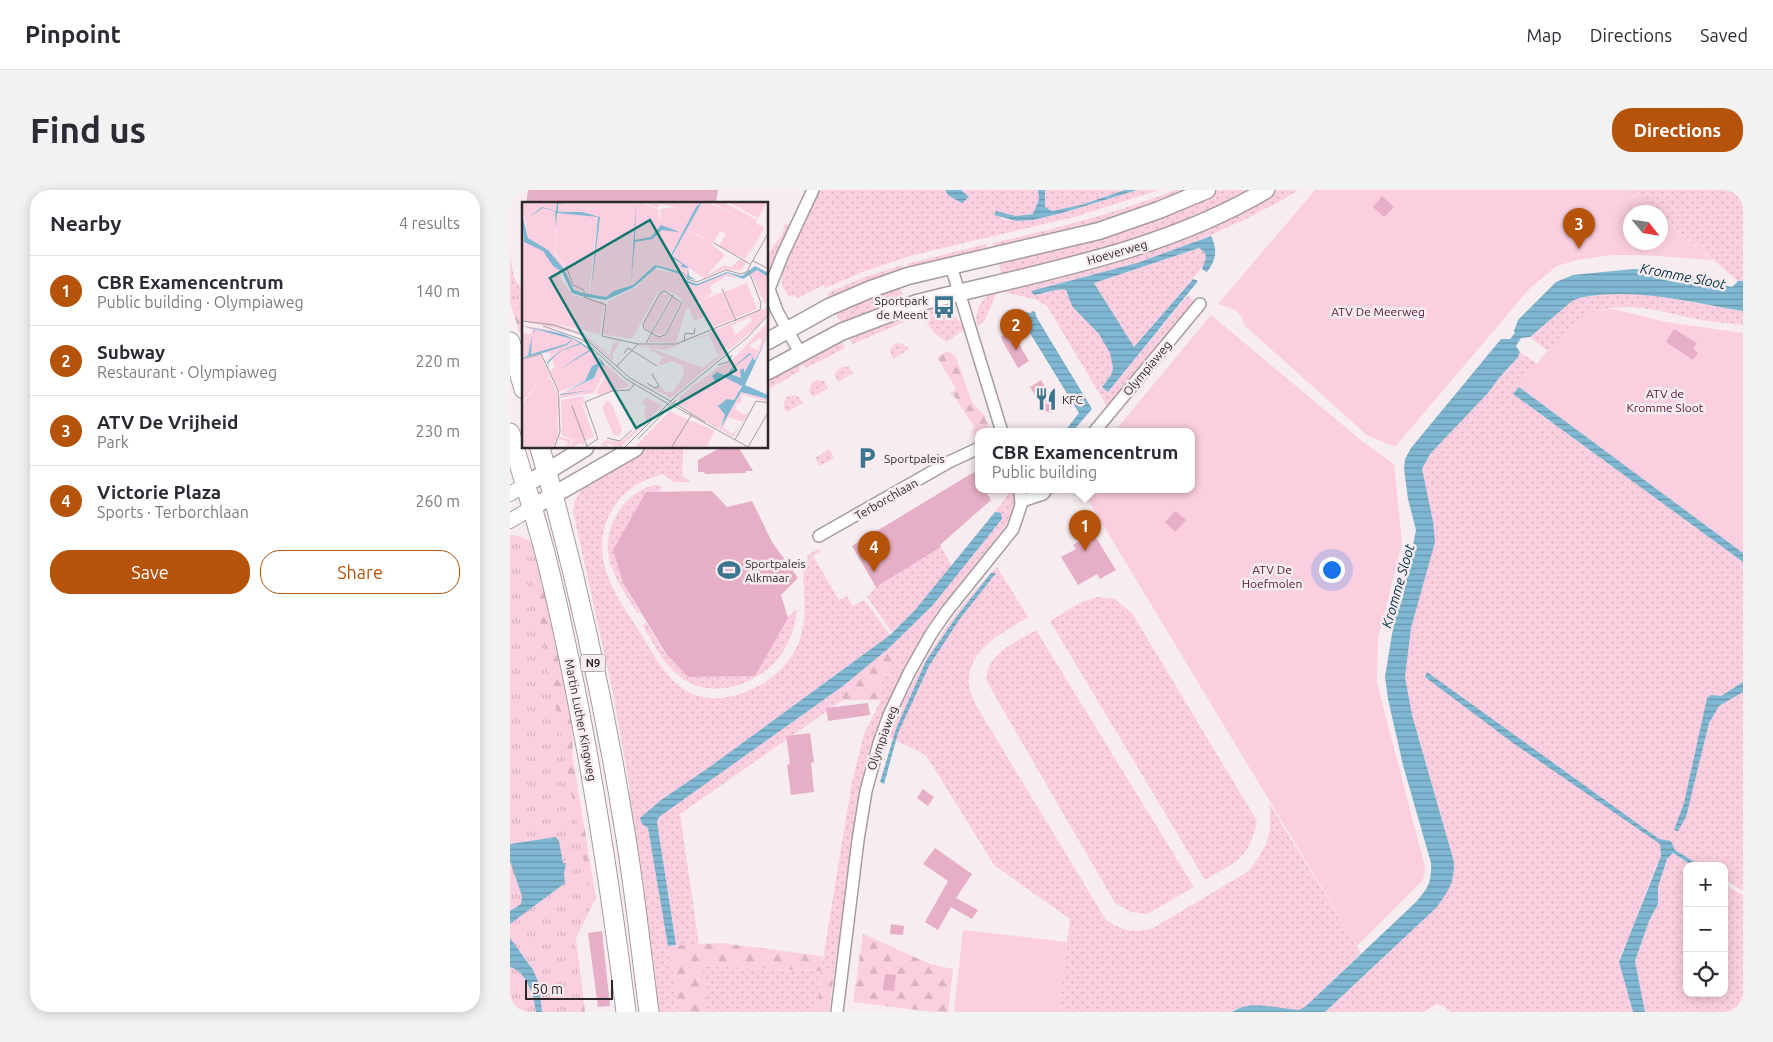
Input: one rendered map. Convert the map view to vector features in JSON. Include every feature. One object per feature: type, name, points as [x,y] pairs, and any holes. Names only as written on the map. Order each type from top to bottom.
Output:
[{"type":"highway","points":[[510,342],[522,382]]},
{"type":"highway","name":"Martin Luther Kingweg","points":[[510,433],[517,490],[531,508],[549,570],[578,701],[607,869],[626,1012]]},
{"type":"highway","name":"Martin Luther Kingweg","points":[[540,449],[568,546],[609,738],[625,833],[649,1012]]},
{"type":"highway","name":"N9","points":[[602,915],[607,869]]},
{"type":"main road","name":"Hoeverweg","points":[[951,266],[1099,231],[1208,190]]},
{"type":"main road","name":"Hoeverweg","points":[[959,292],[1102,257],[1142,245],[1188,229],[1234,208],[1266,190]]},
{"type":"main road","points":[[769,340],[829,307],[871,289],[908,276],[951,266]]},
{"type":"main road","points":[[769,370],[841,332],[874,318],[917,303],[959,292]]},
{"type":"main road","points":[[517,490],[583,449]]},
{"type":"main road","points":[[531,508],[633,449]]},
{"type":"street","points":[[800,353],[772,300],[769,286],[813,190]]},
{"type":"street","points":[[951,266],[1001,428]]},
{"type":"street","name":"Olympiaweg","points":[[1097,428],[1200,304]]},
{"type":"street","name":"Terborchlaan","points":[[819,536],[949,462],[975,450]]},
{"type":"street","name":"Olympiaweg","points":[[837,1012],[862,813],[870,772],[879,743],[899,694],[922,648],[947,611],[1013,529],[1020,510],[1021,495],[1044,493]]},
{"type":"street","points":[[510,521],[531,508]]},
{"type":"green space","points":[[820,190],[945,190],[946,192],[969,197],[961,190],[1038,190],[1039,199],[1033,214],[1016,216],[996,211],[1002,219],[1016,221],[1033,220],[1062,213],[1137,190],[1159,190],[1078,216],[910,256],[865,271],[825,288],[824,285],[798,298],[792,295],[789,297],[782,286],[782,272]]},
{"type":"green space","points":[[1045,190],[1125,190],[1081,205],[1052,211],[1045,207]]},
{"type":"green space","points":[[1176,190],[1200,190],[1135,215],[995,252],[993,243],[1085,220]]},
{"type":"green space","points":[[1218,190],[1256,190],[1162,233],[1002,278],[999,264],[1117,233]]},
{"type":"green space","points":[[1275,190],[1298,190],[1244,220],[1188,245],[1137,263],[1031,291],[1038,295],[1066,289],[1067,295],[1096,329],[1108,348],[1112,358],[1113,370],[1102,387],[1108,392],[1188,295],[1195,302],[1108,408],[1047,306],[1037,300],[1005,292],[1004,290],[1243,207]]},
{"type":"green space","name":"ATV De Meerweg","points":[[1315,190],[1629,190],[1648,205],[1623,205],[1623,250],[1668,250],[1668,222],[1712,260],[1643,255],[1611,255],[1577,260],[1557,266],[1530,288],[1395,447],[1367,435],[1245,326],[1239,313],[1218,304]]},
{"type":"green space","points":[[1629,190],[1743,190],[1743,281],[1738,281],[1668,222],[1668,205],[1648,205]]},
{"type":"green space","points":[[784,225],[792,225],[769,274],[769,253],[783,233]]},
{"type":"green space","points":[[986,244],[989,253],[910,272],[907,264]]},
{"type":"green space","points":[[1200,248],[1206,255],[1205,264],[1134,347],[1094,283]]},
{"type":"green space","points":[[510,251],[514,277],[522,288],[522,321],[510,284]]},
{"type":"green space","points":[[902,265],[905,274],[831,303],[828,293],[862,278]]},
{"type":"green space","points":[[510,284],[522,321],[522,341],[510,302]]},
{"type":"green space","points":[[899,284],[905,303],[842,326],[834,310]]},
{"type":"green space","points":[[997,292],[985,320],[979,326],[977,325],[976,320],[980,304],[987,296]]},
{"type":"green space","points":[[1622,293],[1654,296],[1743,311],[1743,325],[1703,320],[1633,307],[1620,307],[1595,312],[1581,319],[1569,328],[1548,351],[1530,337],[1579,297]]},
{"type":"green space","points":[[933,307],[952,314],[964,329],[947,342],[942,339],[930,328],[921,308]]},
{"type":"green space","points":[[915,308],[918,316],[853,344],[849,339],[854,335]]},
{"type":"green space","name":"ATV de Kromme Sloot","points":[[1613,309],[1666,322],[1743,333],[1743,553],[1519,387],[1552,345],[1572,326],[1594,312]]},
{"type":"green space","name":"ATV De Hoefmolen","points":[[1211,315],[1363,442],[1394,464],[1402,543],[1378,639],[1377,683],[1425,867],[1423,880],[1357,946],[1084,493],[1195,493],[1195,428],[1117,428]]},
{"type":"green space","points":[[839,337],[845,348],[806,368],[803,365],[799,367],[800,371],[769,389],[769,375]]},
{"type":"green space","points":[[897,343],[903,344],[909,349],[893,359],[890,350]]},
{"type":"green space","points":[[948,351],[956,357],[972,402],[984,415],[989,428],[975,428],[975,435],[972,432],[974,427],[955,397],[950,393],[956,389],[937,357]]},
{"type":"green space","points":[[1520,352],[1538,364],[1513,394],[1743,562],[1743,891],[1728,882],[1728,862],[1694,862],[1675,850],[1671,841],[1654,871],[1619,962],[1633,1012],[1451,1012],[1444,1006],[1436,1004],[1424,1012],[1325,1012],[1436,908],[1454,862],[1412,715],[1405,677],[1411,628],[1434,542],[1433,521],[1422,469],[1430,454],[1488,393]]},
{"type":"green space","points":[[844,366],[849,367],[853,373],[838,382],[835,377],[836,372]]},
{"type":"green space","points":[[816,380],[824,381],[828,388],[813,397],[810,393],[810,388]]},
{"type":"green space","points":[[794,395],[799,397],[803,403],[787,412],[784,408],[784,402],[787,397]]},
{"type":"green space","points":[[646,449],[683,449],[682,476],[690,482],[673,482],[663,474],[641,482],[618,501],[606,524],[602,540],[606,572],[620,602],[662,667],[679,686],[691,693],[703,697],[717,698],[744,693],[769,680],[787,662],[798,644],[803,625],[803,575],[808,559],[807,556],[818,549],[820,552],[813,556],[839,600],[847,596],[853,606],[864,600],[890,635],[711,766],[661,800],[649,812],[642,824],[648,828],[680,1012],[655,1012],[634,826],[632,826],[629,784],[613,693],[573,511],[574,503],[581,490]]},
{"type":"green space","points":[[829,449],[834,458],[820,466],[815,458]]},
{"type":"green space","points":[[656,485],[663,487],[657,492],[613,550],[623,583],[640,613],[637,613],[611,565],[608,546],[609,535],[618,512],[626,502],[645,488]]},
{"type":"green space","points":[[1010,493],[1013,493],[1015,506],[1011,519],[930,623],[909,659],[881,719],[864,768],[834,973],[821,971],[852,782],[864,734],[881,700],[882,676],[894,659],[888,649],[933,605],[1002,519],[1001,513],[995,512]]},
{"type":"green space","points":[[510,535],[529,541],[535,549],[542,568],[533,583],[591,900],[574,937],[581,1012],[510,1012]]},
{"type":"green space","points":[[510,547],[542,568],[570,697],[572,753],[596,898],[576,938],[585,1012],[571,1012]]},
{"type":"green space","points":[[941,547],[952,566],[915,610],[892,632],[867,597],[876,587]]},
{"type":"green space","points":[[997,567],[1028,617],[988,643],[980,652],[973,661],[970,672],[970,690],[977,707],[1106,920],[1128,930],[1139,931],[1153,928],[1249,871],[1261,854],[1268,839],[1270,823],[1269,803],[1361,953],[1306,1006],[1299,1010],[1237,1008],[1232,1012],[1058,1012],[1070,919],[994,865],[926,755],[889,737],[903,702],[933,648],[966,601]]},
{"type":"green space","points":[[1097,597],[1115,599],[1132,613],[1257,821],[1250,844],[1240,858],[1205,880],[1050,621],[1078,604]]},
{"type":"green space","points":[[797,609],[791,635],[778,659],[770,668],[748,681],[724,688],[711,689],[699,687],[680,677],[667,664],[643,626],[646,622],[666,655],[688,677],[755,676],[788,617]]},
{"type":"green space","points":[[1036,630],[1194,887],[1147,914],[1131,912],[1115,903],[987,682],[990,664],[996,657],[1003,650]]},
{"type":"green space","points":[[888,649],[894,659],[882,676],[881,700],[843,700],[843,686]]},
{"type":"green space","points":[[843,686],[843,700],[680,814],[699,945],[676,945],[657,822],[659,817]]},
{"type":"green space","points":[[1672,853],[1687,862],[1683,862],[1683,997],[1728,997],[1728,886],[1743,895],[1743,1012],[1645,1012],[1635,961],[1649,921],[1658,904],[1658,887],[1667,859]]},
{"type":"green space","points":[[963,930],[1067,942],[1058,1012],[954,1012]]},
{"type":"green space","points":[[863,934],[930,964],[953,969],[948,1012],[933,1012],[853,1002]]},
{"type":"green space","points":[[721,943],[822,956],[821,971],[702,966],[707,1012],[680,1012],[668,946]]},
{"type":"green space","points":[[701,966],[821,971],[817,1012],[707,1012]]},
{"type":"green space","points":[[821,971],[834,973],[829,1012],[817,1012]]},
{"type":"water","points":[[945,190],[961,190],[969,197],[962,203],[949,196]]},
{"type":"water","points":[[1038,190],[1045,190],[1045,207],[1052,211],[1081,205],[1125,190],[1137,190],[1033,220],[1016,221],[994,215],[996,211],[1016,216],[1033,214],[1039,199]]},
{"type":"water","points":[[1211,236],[1215,246],[1215,255],[1207,272],[1202,269],[1206,255],[1199,248],[1094,283],[1134,347],[1193,279],[1198,281],[1108,392],[1102,387],[1111,375],[1113,368],[1110,353],[1099,334],[1072,306],[1066,290],[1034,295],[1031,291],[1137,263]]},
{"type":"water","points":[[1633,269],[1652,270],[1732,287],[1738,281],[1743,281],[1743,311],[1670,298],[1634,294],[1594,295],[1572,301],[1530,337],[1521,338],[1516,346],[1520,352],[1518,357],[1488,393],[1430,454],[1422,469],[1433,521],[1435,542],[1411,628],[1405,677],[1412,715],[1454,862],[1452,881],[1447,891],[1436,908],[1325,1012],[1232,1012],[1239,1008],[1255,1005],[1299,1010],[1306,1006],[1416,902],[1426,889],[1431,875],[1431,863],[1403,765],[1385,677],[1394,622],[1402,600],[1416,530],[1408,499],[1404,469],[1405,459],[1411,448],[1501,339],[1510,339],[1515,333],[1518,320],[1556,282],[1573,275]]},
{"type":"water","points":[[1032,311],[1035,312],[1092,409],[1075,428],[1067,428],[1079,413],[1025,325],[1022,314],[1025,312],[1031,313]]},
{"type":"water","points":[[1519,387],[1743,553],[1743,562],[1513,394]]},
{"type":"water","points":[[995,512],[1001,513],[1002,519],[933,605],[888,649],[843,686],[659,817],[657,822],[676,945],[668,946],[648,828],[642,824],[640,818],[661,800],[711,766],[890,635],[915,610]]},
{"type":"water","points":[[991,573],[996,573],[959,620],[929,666],[898,733],[884,784],[880,782],[896,729],[926,661],[957,616]]},
{"type":"water","points":[[1427,672],[1659,839],[1671,841],[1675,850],[1694,862],[1687,862],[1673,853],[1667,859],[1658,887],[1658,904],[1649,921],[1635,961],[1645,1012],[1633,1012],[1619,962],[1661,856],[1660,844],[1513,743],[1425,677]]},
{"type":"water","points":[[1743,682],[1743,692],[1719,706],[1709,723],[1686,817],[1678,831],[1674,830],[1684,803],[1707,698],[1711,695],[1721,696]]},
{"type":"water","points":[[556,837],[559,841],[563,863],[566,863],[565,883],[510,924],[510,911],[521,904],[522,896],[510,861],[510,844]]},
{"type":"water","points":[[510,938],[533,970],[539,984],[542,1012],[536,1012],[529,985],[525,979],[516,969],[510,967]]},
{"type":"building","points":[[528,190],[718,190],[716,202],[526,202]]},
{"type":"building","points":[[1382,196],[1394,207],[1384,217],[1373,207]]},
{"type":"building","points":[[1674,329],[1697,343],[1693,349],[1698,353],[1693,360],[1666,342]]},
{"type":"building","points":[[1011,334],[1029,361],[1018,368],[1001,336]]},
{"type":"building","points":[[1041,380],[1057,407],[1052,413],[1045,411],[1030,387]]},
{"type":"building","points":[[718,449],[740,449],[753,471],[746,471],[746,473],[705,474],[704,472],[698,472],[698,460]]},
{"type":"building","points":[[974,472],[975,493],[987,493],[991,500],[940,545],[941,547],[876,587],[852,546]]},
{"type":"building","points":[[712,491],[727,507],[752,501],[772,542],[798,578],[781,595],[788,618],[755,676],[688,677],[667,655],[623,583],[613,550],[646,492]]},
{"type":"building","points":[[1175,511],[1186,520],[1175,532],[1165,522]]},
{"type":"building","points":[[1093,533],[1116,570],[1100,579],[1097,574],[1078,585],[1061,557],[1076,549],[1073,545]]},
{"type":"building","points":[[868,703],[870,715],[828,721],[826,708]]},
{"type":"building","points":[[810,733],[814,762],[811,763],[814,792],[791,795],[787,765],[790,764],[786,736]]},
{"type":"building","points":[[923,789],[934,797],[928,806],[917,798]]},
{"type":"building","points":[[935,848],[972,874],[956,898],[978,910],[972,919],[951,907],[938,930],[925,922],[948,881],[923,864]]},
{"type":"building","points":[[891,924],[904,926],[903,935],[890,934]]},
{"type":"building","points":[[602,931],[610,1006],[598,1007],[588,933]]},
{"type":"building","points":[[885,974],[896,975],[894,991],[883,990]]},
{"type":"place","name":"ATV De Vrijheid","points":[[1579,249]]},
{"type":"place","name":"Sportpark de Meent","points":[[944,307]]},
{"type":"place","name":"Subway","points":[[1016,350]]},
{"type":"place","name":"KFC","points":[[1046,399]]},
{"type":"place","name":"Sportpaleis","points":[[867,458]]},
{"type":"place","name":"CBR Examencentrum","points":[[1085,551]]},
{"type":"place","name":"Sportpaleis Alkmaar","points":[[729,570]]},
{"type":"place","name":"Victorie Plaza","points":[[874,572]]},
{"type":"water label","name":"Kromme Sloot","points":[[1683,276]]},
{"type":"water label","name":"Kromme Sloot","points":[[1398,586]]}]
